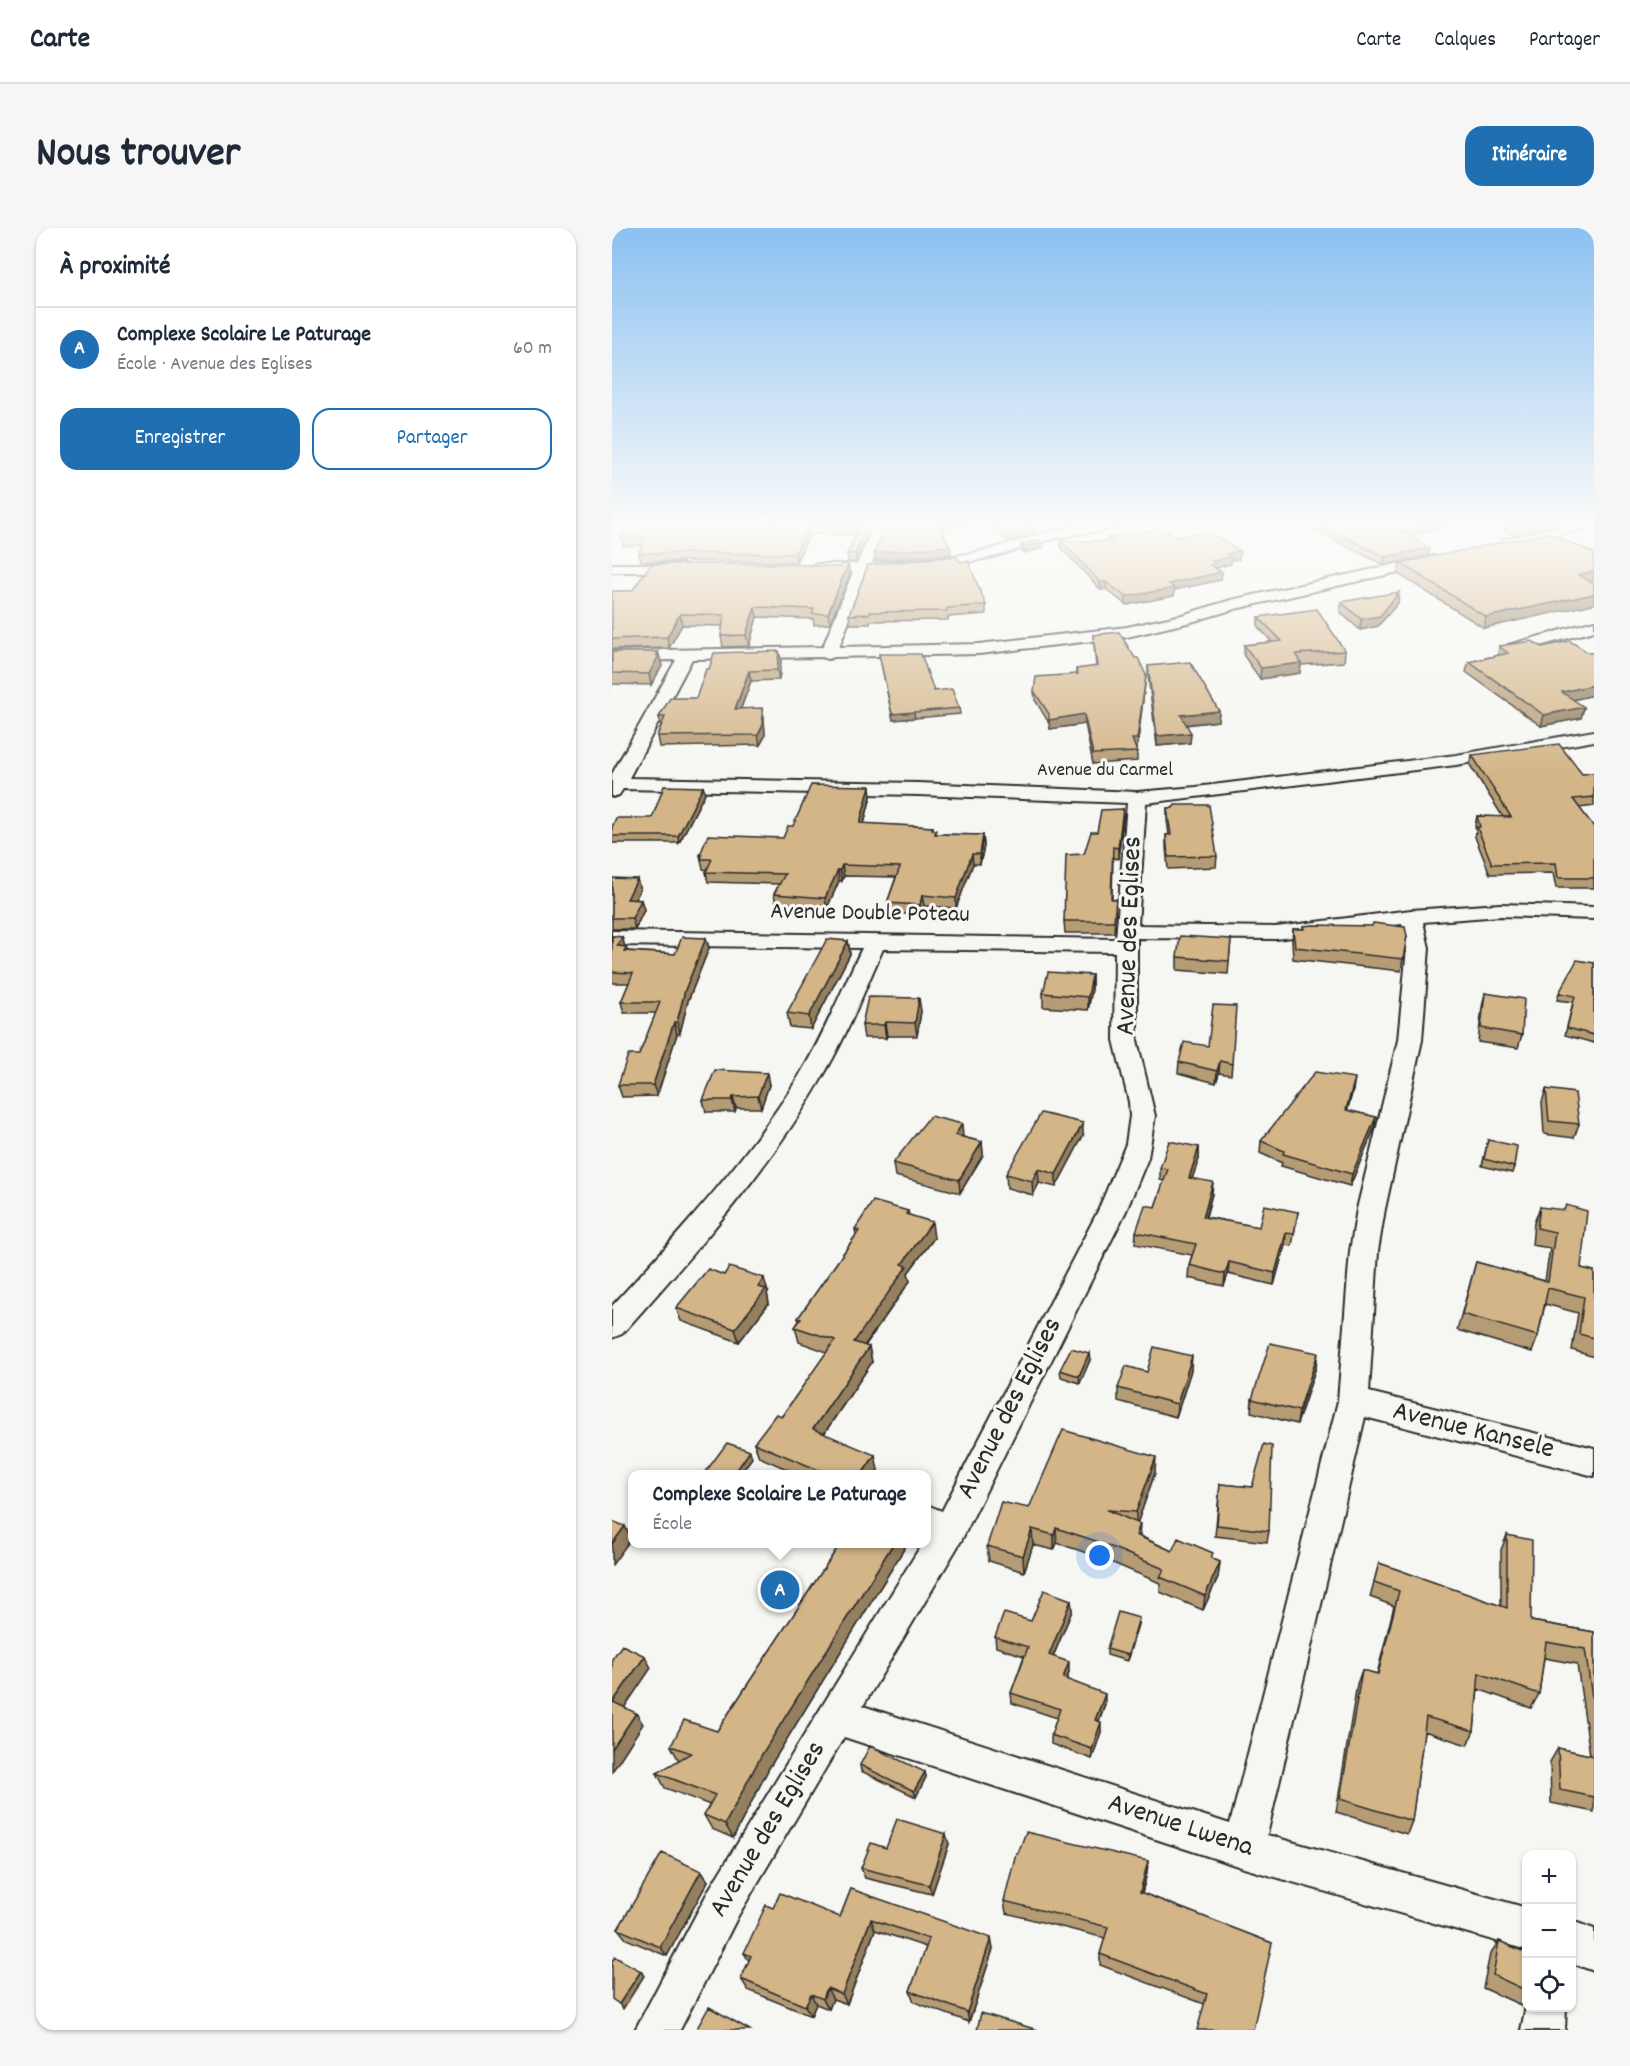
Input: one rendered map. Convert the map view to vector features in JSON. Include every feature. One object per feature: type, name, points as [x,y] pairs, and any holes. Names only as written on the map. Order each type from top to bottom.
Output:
[{"type":"street","points":[[828,654],[847,608]]},
{"type":"street","points":[[612,656],[828,654],[979,649],[1127,632],[1186,619],[1219,608]]},
{"type":"street","points":[[1514,648],[1594,626]]},
{"type":"street","points":[[613,786],[686,656]]},
{"type":"street","name":"Avenue du Carmel","points":[[613,786],[918,789],[1137,798],[1196,793],[1456,760],[1594,736]]},
{"type":"street","name":"Avenue des Eglises","points":[[938,1525],[1112,1211],[1138,1147],[1142,1104],[1125,1035],[1131,855],[1137,798]]},
{"type":"street","name":"Avenue Double Poteau","points":[[612,938],[876,940],[1127,938],[1276,933],[1411,916],[1500,910],[1594,913]]},
{"type":"street","points":[[1244,1848],[1353,1401],[1360,1289],[1367,1230],[1410,1040],[1418,948],[1411,916]]},
{"type":"street","points":[[612,1326],[663,1269],[763,1148],[812,1076],[876,940]]},
{"type":"street","name":"Avenue Kansele","points":[[1353,1401],[1594,1462]]},
{"type":"street","name":"Avenue des Eglises","points":[[657,2030],[724,1902],[836,1716],[926,1548]]},
{"type":"street","name":"Avenue Lwena","points":[[836,1716],[1244,1848],[1522,1928]]},
{"type":"street","points":[[1576,1943],[1594,1950]]},
{"type":"street","points":[[1543,2030],[1545,2012]]},
{"type":"building","points":[[612,608],[755,608],[746,635],[721,636],[724,615],[680,614],[667,637],[612,639]]},
{"type":"building","points":[[787,608],[830,608],[828,614],[812,614],[814,609]]},
{"type":"building","points":[[852,608],[947,608],[947,611],[870,612],[869,614],[849,615]]},
{"type":"building","points":[[1348,608],[1386,608],[1380,616],[1361,619]]},
{"type":"building","points":[[1472,608],[1528,608],[1486,617]]},
{"type":"building","points":[[1317,609],[1345,651],[1296,654],[1301,663],[1261,668],[1244,645],[1282,641],[1258,617]]},
{"type":"building","points":[[1119,632],[1135,658],[1138,658],[1146,675],[1137,739],[1132,739],[1137,752],[1093,754],[1084,714],[1049,720],[1049,714],[1034,691],[1036,677],[1078,674],[1076,669],[1097,666],[1093,635]]},
{"type":"building","points":[[1532,641],[1542,647],[1570,641],[1589,653],[1594,653],[1594,685],[1562,692],[1584,707],[1544,715],[1469,662],[1508,653],[1499,646]]},
{"type":"building","points":[[779,651],[777,670],[749,671],[735,709],[762,708],[763,725],[758,735],[657,736],[665,717],[659,717],[670,698],[696,698],[714,653]]},
{"type":"building","points":[[612,652],[658,652],[656,655],[659,655],[649,674],[612,673]]},
{"type":"building","points":[[879,654],[921,654],[934,691],[952,689],[959,708],[892,714]]},
{"type":"building","points":[[1190,662],[1219,711],[1181,715],[1191,733],[1157,736],[1148,666]]},
{"type":"building","points":[[1559,744],[1582,774],[1594,773],[1594,797],[1573,799],[1594,827],[1594,878],[1558,878],[1556,863],[1492,864],[1477,827],[1480,827],[1477,816],[1511,817],[1472,755]]},
{"type":"building","points":[[811,785],[870,786],[860,823],[933,827],[932,829],[936,830],[935,834],[983,835],[980,854],[972,854],[956,898],[922,895],[920,905],[887,903],[900,867],[842,865],[825,898],[774,894],[785,874],[706,872],[712,859],[701,859],[702,855],[700,855],[708,835],[783,838],[788,826],[793,826]]},
{"type":"building","points":[[664,786],[703,787],[678,836],[612,836],[612,827],[616,818],[652,818]]},
{"type":"building","points":[[1175,805],[1209,805],[1217,856],[1168,857],[1166,835],[1171,835],[1167,808],[1173,808]]},
{"type":"building","points":[[1123,809],[1118,848],[1113,847],[1111,899],[1116,899],[1114,921],[1064,921],[1066,855],[1084,854],[1091,832],[1097,832],[1101,810]]},
{"type":"building","points":[[612,878],[637,879],[627,899],[641,900],[632,918],[612,918]]},
{"type":"building","points":[[1373,923],[1405,927],[1407,936],[1403,959],[1295,947],[1293,929],[1304,929],[1303,926],[1313,925],[1372,926]]},
{"type":"building","points":[[612,936],[622,937],[617,946],[626,947],[624,951],[675,954],[682,937],[706,938],[685,990],[677,1022],[674,1022],[653,1085],[618,1085],[628,1055],[639,1055],[660,1002],[621,1002],[633,973],[612,972]]},
{"type":"building","points":[[1180,936],[1231,939],[1229,961],[1177,957]]},
{"type":"building","points":[[827,939],[848,941],[809,1016],[787,1013]]},
{"type":"building","points":[[1577,960],[1594,963],[1594,1035],[1567,1028],[1575,996],[1559,993]]},
{"type":"building","points":[[1048,972],[1092,975],[1088,997],[1043,993]]},
{"type":"building","points":[[1485,993],[1524,999],[1522,1035],[1481,1028]]},
{"type":"building","points":[[868,997],[919,998],[915,1023],[885,1022],[884,1025],[862,1025]]},
{"type":"building","points":[[1213,1005],[1236,1006],[1232,1064],[1220,1061],[1217,1071],[1179,1062],[1184,1042],[1208,1046]]},
{"type":"building","points":[[715,1070],[767,1073],[758,1096],[733,1097],[732,1100],[703,1100]]},
{"type":"building","points":[[1315,1072],[1355,1078],[1346,1110],[1376,1117],[1352,1174],[1283,1154],[1284,1151],[1261,1141]]},
{"type":"building","points":[[1546,1089],[1575,1093],[1579,1124],[1549,1121]]},
{"type":"building","points":[[1041,1113],[1083,1123],[1056,1174],[1038,1169],[1032,1181],[1006,1174]]},
{"type":"building","points":[[930,1116],[962,1124],[955,1135],[982,1142],[959,1180],[893,1163]]},
{"type":"building","points":[[1488,1140],[1517,1146],[1514,1167],[1484,1159]]},
{"type":"building","points":[[1169,1141],[1199,1147],[1189,1178],[1213,1182],[1203,1217],[1259,1227],[1264,1205],[1298,1212],[1294,1234],[1286,1233],[1275,1273],[1229,1262],[1225,1274],[1189,1265],[1196,1244],[1136,1232],[1145,1205],[1155,1207],[1168,1169],[1160,1168]]},
{"type":"building","points":[[873,1201],[908,1211],[906,1214],[932,1222],[902,1264],[907,1266],[854,1342],[869,1347],[813,1429],[875,1455],[865,1470],[818,1470],[754,1443],[776,1414],[782,1416],[835,1340],[795,1327],[801,1319],[798,1318],[859,1231],[855,1229]]},
{"type":"building","points":[[1566,1205],[1587,1211],[1581,1268],[1594,1271],[1594,1338],[1579,1334],[1584,1297],[1548,1288],[1538,1336],[1462,1314],[1476,1262],[1548,1282],[1555,1232],[1537,1228],[1540,1207],[1564,1210]]},
{"type":"building","points":[[729,1267],[764,1278],[758,1287],[766,1289],[735,1329],[676,1308],[708,1269],[724,1275]]},
{"type":"building","points":[[1270,1343],[1318,1353],[1299,1411],[1252,1399]]},
{"type":"building","points":[[1154,1347],[1192,1356],[1177,1404],[1118,1388],[1126,1366],[1147,1372]]},
{"type":"building","points":[[1071,1348],[1089,1353],[1079,1376],[1060,1370]]},
{"type":"building","points":[[1063,1430],[1156,1457],[1136,1512],[1107,1510],[1140,1524],[1136,1535],[1172,1551],[1178,1538],[1213,1553],[1211,1558],[1220,1562],[1205,1596],[1160,1577],[1164,1569],[1099,1542],[1056,1528],[1054,1535],[1032,1529],[1023,1556],[987,1546],[1001,1502],[1029,1508]]},
{"type":"building","points":[[727,1443],[750,1451],[737,1470],[707,1470]]},
{"type":"building","points":[[1264,1444],[1272,1446],[1269,1531],[1217,1525],[1220,1484],[1252,1487]]},
{"type":"building","points":[[612,1521],[625,1526],[612,1544]]},
{"type":"building","points":[[1507,1535],[1532,1540],[1531,1621],[1594,1632],[1594,1711],[1585,1649],[1546,1642],[1539,1694],[1479,1673],[1474,1731],[1426,1717],[1412,1821],[1340,1799],[1362,1670],[1378,1674],[1399,1591],[1374,1582],[1379,1563],[1507,1608]]},
{"type":"building","points":[[837,1548],[891,1548],[762,1754],[725,1824],[704,1815],[715,1795],[657,1773],[691,1753],[671,1746],[684,1720],[717,1731]]},
{"type":"building","points":[[1044,1590],[1071,1600],[1049,1655],[1069,1662],[1063,1678],[1105,1694],[1095,1720],[1101,1722],[1092,1749],[1051,1735],[1060,1709],[1011,1693],[1028,1647],[995,1637],[1004,1613],[1031,1621]]},
{"type":"building","points":[[1118,1612],[1139,1618],[1128,1655],[1107,1649]]},
{"type":"building","points":[[622,1645],[645,1656],[613,1702],[636,1713],[612,1749],[612,1659]]},
{"type":"building","points":[[870,1746],[925,1772],[914,1791],[860,1765]]},
{"type":"building","points":[[1558,1748],[1594,1756],[1594,1797],[1560,1790]]},
{"type":"building","points":[[897,1819],[946,1834],[929,1885],[861,1868],[871,1843],[886,1848]]},
{"type":"building","points":[[1026,1832],[1148,1861],[1140,1892],[1272,1943],[1253,2030],[1197,2030],[1207,1994],[1100,1954],[1108,1927],[1004,1901],[1016,1853],[1018,1853]]},
{"type":"building","points":[[662,1853],[701,1871],[660,1947],[618,1929]]},
{"type":"building","points":[[851,1889],[991,1938],[967,2012],[910,1991],[929,1939],[871,1919],[842,1994],[827,1988],[823,1999],[811,1994],[805,2006],[741,1979],[751,1956],[744,1953],[766,1905],[773,1908],[780,1893],[840,1917]]},
{"type":"building","points":[[1499,1941],[1522,1951],[1522,1989],[1493,1975]]},
{"type":"building","points":[[615,1957],[641,1971],[619,2004],[612,1999],[612,1961]]},
{"type":"building","points":[[709,2007],[750,2030],[696,2030]]},
{"type":"building","points":[[981,2013],[1038,2030],[977,2030]]},
{"type":"place","name":"Complexe Scolaire Le Paturage","points":[[780,1590]]}]
